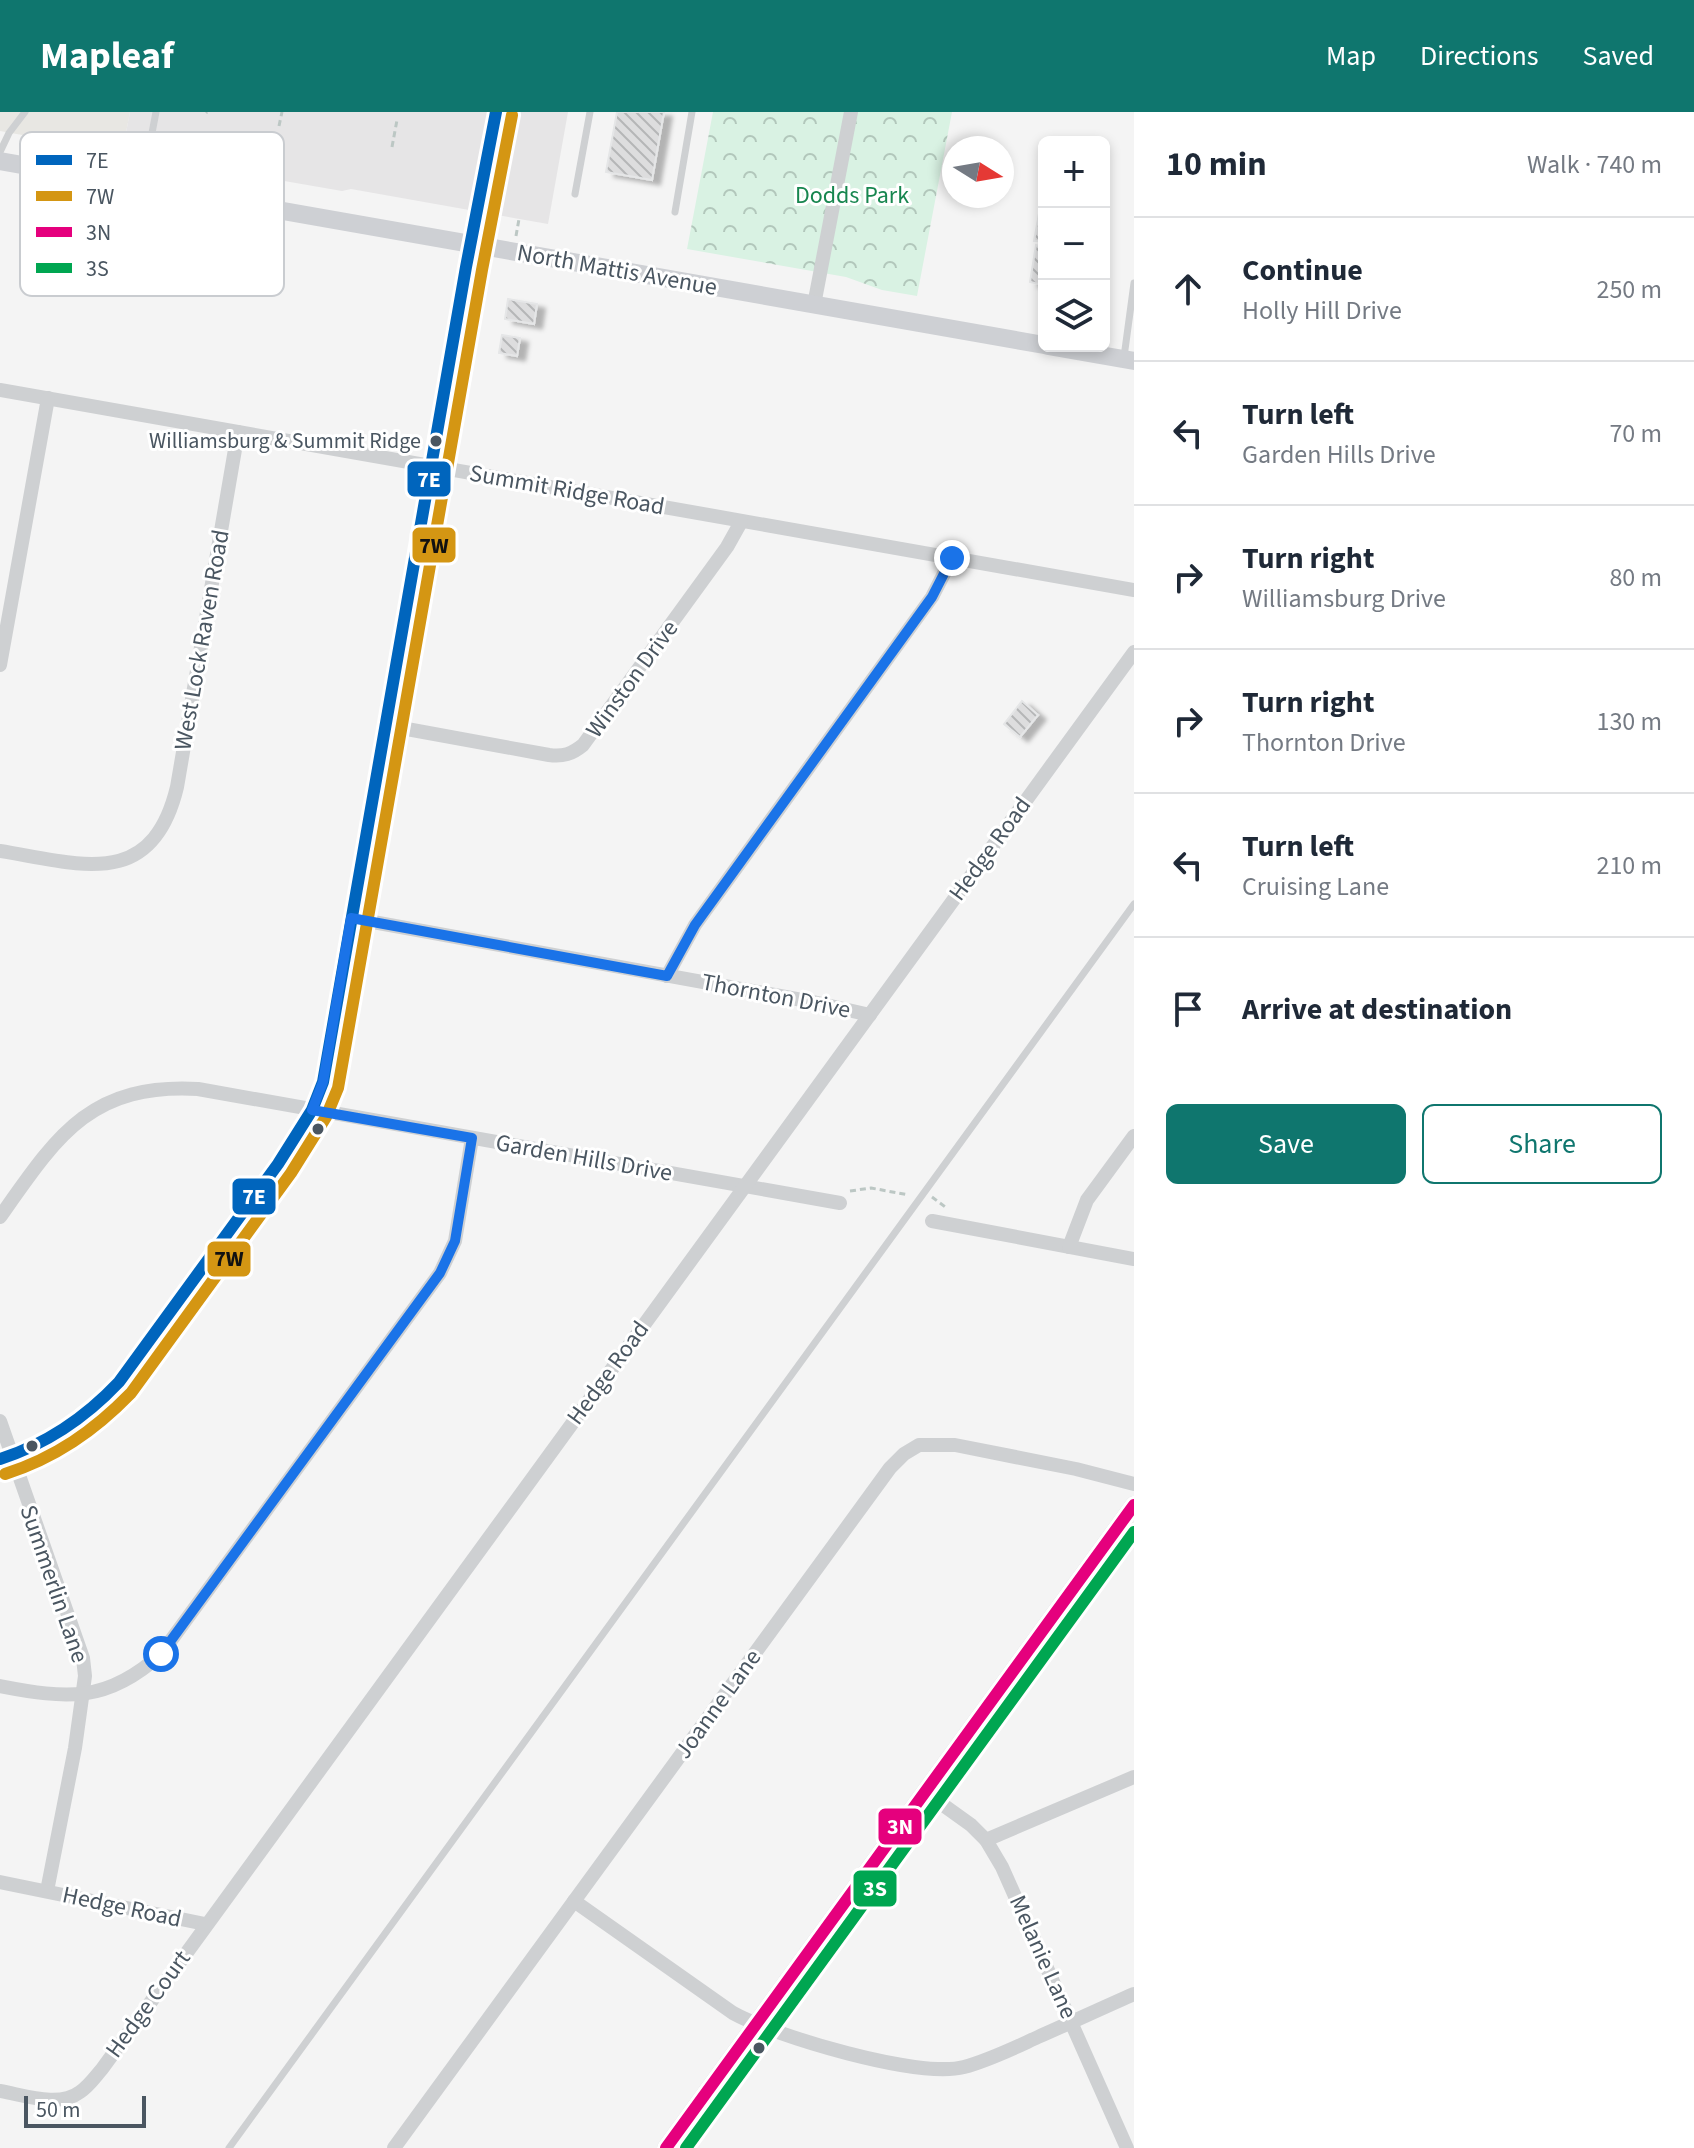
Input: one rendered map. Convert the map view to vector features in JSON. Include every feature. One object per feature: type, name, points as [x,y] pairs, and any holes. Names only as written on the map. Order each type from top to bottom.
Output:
[{"type":"main road","name":"North Mattis Avenue","points":[[0,161],[20,165]]},
{"type":"main road","name":"North Mattis Avenue","points":[[284,212],[1038,345]]},
{"type":"main road","name":"North Mattis Avenue","points":[[1082,352],[1129,360]]},
{"type":"main road","points":[[666,2148],[1134,1505]]},
{"type":"street","points":[[814,305],[851,112]]},
{"type":"street","points":[[5,1457],[65,1429],[91,1410],[119,1382],[261,1188],[312,1110],[323,1082],[470,245]]},
{"type":"street","name":"Summit Ridge Road","points":[[0,390],[1134,590]]},
{"type":"street","points":[[0,665],[48,398]]},
{"type":"street","name":"West Lock Raven Road","points":[[0,851],[92,866],[112,864],[127,859],[152,842],[164,827],[177,787],[238,432]]},
{"type":"street","name":"Winston Drive","points":[[385,725],[549,755],[573,753],[583,745],[610,708],[727,547],[741,522]]},
{"type":"street","points":[[667,976],[695,925],[932,597],[952,558]]},
{"type":"street","name":"Hedge Road","points":[[0,1882],[205,1924],[1134,652]]},
{"type":"street","name":"Thornton Drive","points":[[351,918],[870,1015]]},
{"type":"street","name":"Garden Hills Drive","points":[[0,1217],[40,1160],[83,1116],[119,1097],[157,1088],[198,1089],[837,1202]]},
{"type":"street","points":[[1069,1247],[1087,1200],[1134,1136]]},
{"type":"street","points":[[0,1686],[48,1695],[102,1692],[144,1670],[168,1646],[440,1273],[455,1241],[472,1138]]},
{"type":"street","points":[[932,1221],[1134,1259]]},
{"type":"street","name":"Summerlin Lane","points":[[0,1421],[5,1457],[83,1658],[83,1695],[47,1891]]},
{"type":"street","name":"Joanne Lane","points":[[394,2148],[890,1468],[904,1454],[919,1445],[955,1445],[1134,1484]]},
{"type":"street","points":[[986,1840],[1134,1777]]},
{"type":"street","name":"Melanie Lane","points":[[925,1792],[971,1825],[986,1840],[1002,1867],[1127,2148]]},
{"type":"street","points":[[574,1901],[733,2013],[755,2025],[853,2054],[923,2068],[951,2069],[996,2056],[1134,1994]]},
{"type":"street","name":"Hedge Court","points":[[0,2091],[59,2100],[83,2090],[121,2043],[205,1924]]},
{"type":"lane","points":[[12,112],[19,120]]},
{"type":"lane","points":[[0,152],[9,133],[25,112]]},
{"type":"lane","points":[[152,132],[156,112]]},
{"type":"lane","points":[[470,245],[496,112]]},
{"type":"lane","points":[[575,194],[590,112]]},
{"type":"lane","points":[[675,212],[692,112]]},
{"type":"lane","points":[[1129,360],[1134,283]]},
{"type":"lane","points":[[229,2148],[1134,904]]},
{"type":"path","points":[[279,126],[282,112]]},
{"type":"path","points":[[392,147],[397,120]]},
{"type":"path","points":[[517,229],[519,219]]},
{"type":"path","points":[[837,1202],[839,1196],[862,1188],[935,1198],[948,1208],[952,1225]]},
{"type":"shaded area","points":[[0,112],[130,112],[126,132],[20,132],[20,135],[0,131]]},
{"type":"shaded area","points":[[130,112],[568,112],[548,224],[351,189],[342,191],[284,181],[284,132],[126,132]]},
{"type":"green space","name":"Dodds Park","points":[[713,112],[952,112],[947,136],[942,136],[942,165],[917,296],[882,290],[846,277],[687,249]]},
{"type":"building","points":[[617,112],[664,112],[652,180],[606,172]]},
{"type":"building","points":[[1038,219],[1038,241],[1034,241]]},
{"type":"building","points":[[1038,246],[1038,284],[1030,282]]},
{"type":"building","points":[[508,299],[537,304],[534,324],[505,319]]},
{"type":"building","points":[[502,335],[520,338],[517,356],[499,353]]},
{"type":"building","points":[[1022,701],[1038,715],[1020,737],[1004,724]]},
{"type":"transit line","name":"7E","points":[[0,1459],[34,1446],[64,1428],[93,1407],[119,1382],[278,1164],[312,1110],[323,1082],[496,112]]},
{"type":"transit line","name":"7W","points":[[5,1474],[41,1460],[73,1442],[131,1393],[291,1173],[326,1117],[338,1088],[512,115]]},
{"type":"transit line","name":"3N","points":[[666,2148],[1134,1505]]},
{"type":"transit line","name":"3S","points":[[686,2148],[1134,1532]]},
{"type":"place","name":"Williamsburg & Summit Ridge","points":[[436,441]]},
{"type":"route","points":[[161,1654],[440,1273],[455,1241],[472,1138],[312,1110],[323,1082],[351,918],[667,976],[695,925],[932,597],[952,558]]}]
